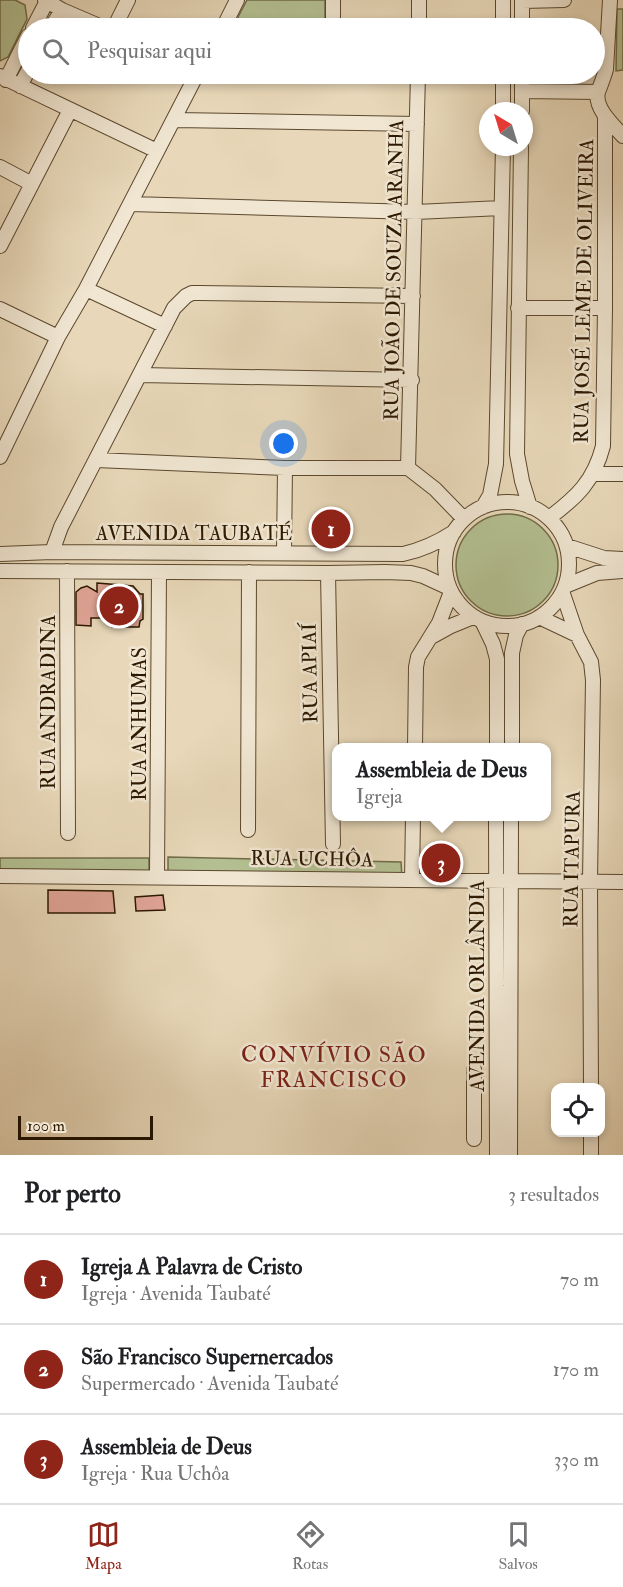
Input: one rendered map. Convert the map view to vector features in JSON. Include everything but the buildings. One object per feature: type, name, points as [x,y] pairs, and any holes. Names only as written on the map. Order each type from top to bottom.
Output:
[{"type":"street","points":[[119,18],[128,0]]},
{"type":"street","points":[[228,18],[237,0]]},
{"type":"street","points":[[333,0],[333,18]]},
{"type":"street","points":[[419,0],[419,18]]},
{"type":"street","points":[[503,0],[503,18]]},
{"type":"street","points":[[522,18],[522,0],[564,0]]},
{"type":"street","points":[[605,74],[610,0]]},
{"type":"street","points":[[38,18],[46,1],[81,18]]},
{"type":"street","points":[[57,18],[62,10]]},
{"type":"street","points":[[18,53],[3,78],[157,151]]},
{"type":"street","points":[[0,457],[58,338],[175,120],[191,84]]},
{"type":"street","name":"RUA JOÃO DE SOUZA ARANHA","points":[[408,468],[418,84]]},
{"type":"street","points":[[503,84],[503,102]]},
{"type":"street","points":[[522,84],[522,102]]},
{"type":"street","points":[[602,84],[598,92],[599,103],[605,116],[623,136]]},
{"type":"street","points":[[522,92],[598,92]]},
{"type":"street","points":[[0,246],[70,111]]},
{"type":"street","name":"RUA JOSÉ LEME DE OLIVEIRA","points":[[549,518],[571,501],[593,474],[604,434],[605,116]]},
{"type":"street","points":[[175,120],[417,124]]},
{"type":"street","points":[[483,507],[490,495],[496,464],[502,156]]},
{"type":"street","points":[[521,156],[517,454],[530,507]]},
{"type":"street","points":[[0,167],[32,184]]},
{"type":"street","points":[[130,204],[416,212],[501,208]]},
{"type":"street","points":[[86,289],[165,326]]},
{"type":"street","points":[[52,552],[61,527],[174,308],[182,299],[192,293],[413,296]]},
{"type":"street","points":[[518,308],[605,308]]},
{"type":"street","points":[[0,309],[58,338]]},
{"type":"street","points":[[140,375],[412,380]]},
{"type":"street","points":[[96,460],[285,468],[408,468],[435,489],[464,519]]},
{"type":"street","points":[[284,553],[285,468]]},
{"type":"street","points":[[593,474],[623,474]]},
{"type":"street","points":[[505,502],[530,507],[549,518],[559,530],[567,546],[568,572],[564,590],[553,606],[539,617],[522,624],[502,626],[478,619],[461,607],[450,590],[444,566],[446,548],[464,519],[483,507],[505,502]]},
{"type":"street","name":"AVENIDA TAUBATÉ","points":[[0,554],[52,552],[403,554],[430,546],[454,532]]},
{"type":"street","points":[[567,546],[604,558],[623,559]]},
{"type":"street","points":[[206,572],[207,553]]},
{"type":"street","name":"AVENIDA TAUBATÉ","points":[[0,571],[411,573],[423,576],[450,590]]},
{"type":"street","name":"RUA ANDRADINA","points":[[67,571],[68,833]]},
{"type":"street","name":"RUA ANHUMAS","points":[[157,877],[159,572]]},
{"type":"street","points":[[249,572],[249,830]]},
{"type":"street","points":[[564,590],[597,573],[623,572]]},
{"type":"street","name":"RUA APIAÍ","points":[[328,573],[332,790]]},
{"type":"street","points":[[415,743],[418,657],[439,623],[450,590]]},
{"type":"street","name":"RUA ITAPURA","points":[[564,590],[577,635],[591,662],[593,680],[590,881],[591,1083]]},
{"type":"street","points":[[539,617],[577,635]]},
{"type":"street","points":[[431,638],[451,626],[478,619]]},
{"type":"street","points":[[478,619],[493,644],[497,658],[496,743]]},
{"type":"street","points":[[512,743],[512,652],[516,635],[522,624]]},
{"type":"street","name":"RUA APIAÍ","points":[[333,821],[333,844]]},
{"type":"street","points":[[412,880],[414,821]]},
{"type":"street","name":"AVENIDA ORLÂNDIA","points":[[496,821],[497,1155]]},
{"type":"street","name":"AVENIDA ORLÂNDIA","points":[[510,1155],[511,821]]},
{"type":"street","name":"RUA UCHÔA","points":[[0,876],[623,882]]},
{"type":"street","points":[[474,1069],[474,1140]]},
{"type":"street","points":[[591,1137],[591,1155]]},
{"type":"green space","points":[[0,0],[15,0],[25,5],[27,18],[18,18],[18,37],[8,57],[0,61]]},
{"type":"green space","points":[[247,0],[325,0],[325,18],[238,17]]},
{"type":"green space","points":[[617,9],[623,9],[623,70],[616,71]]},
{"type":"green space","points":[[507,514],[526,518],[543,529],[554,546],[558,565],[554,584],[543,601],[526,612],[507,616],[488,612],[471,601],[460,584],[456,565],[460,546],[471,529],[488,518]]},
{"type":"green space","points":[[168,857],[401,862],[402,877],[168,874]]},
{"type":"green space","points":[[0,858],[149,858],[149,873],[0,872]]},
{"type":"place","name":"Igreja A Palavra de Cristo","points":[[331,529]]},
{"type":"place","name":"São Francisco Supernercados","points":[[119,606]]},
{"type":"place","name":"Assembleia de Deus","points":[[441,863]]},
{"type":"district","name":"CONVÍVIO SÃO FRANCISCO","points":[[334,1068]]}]
